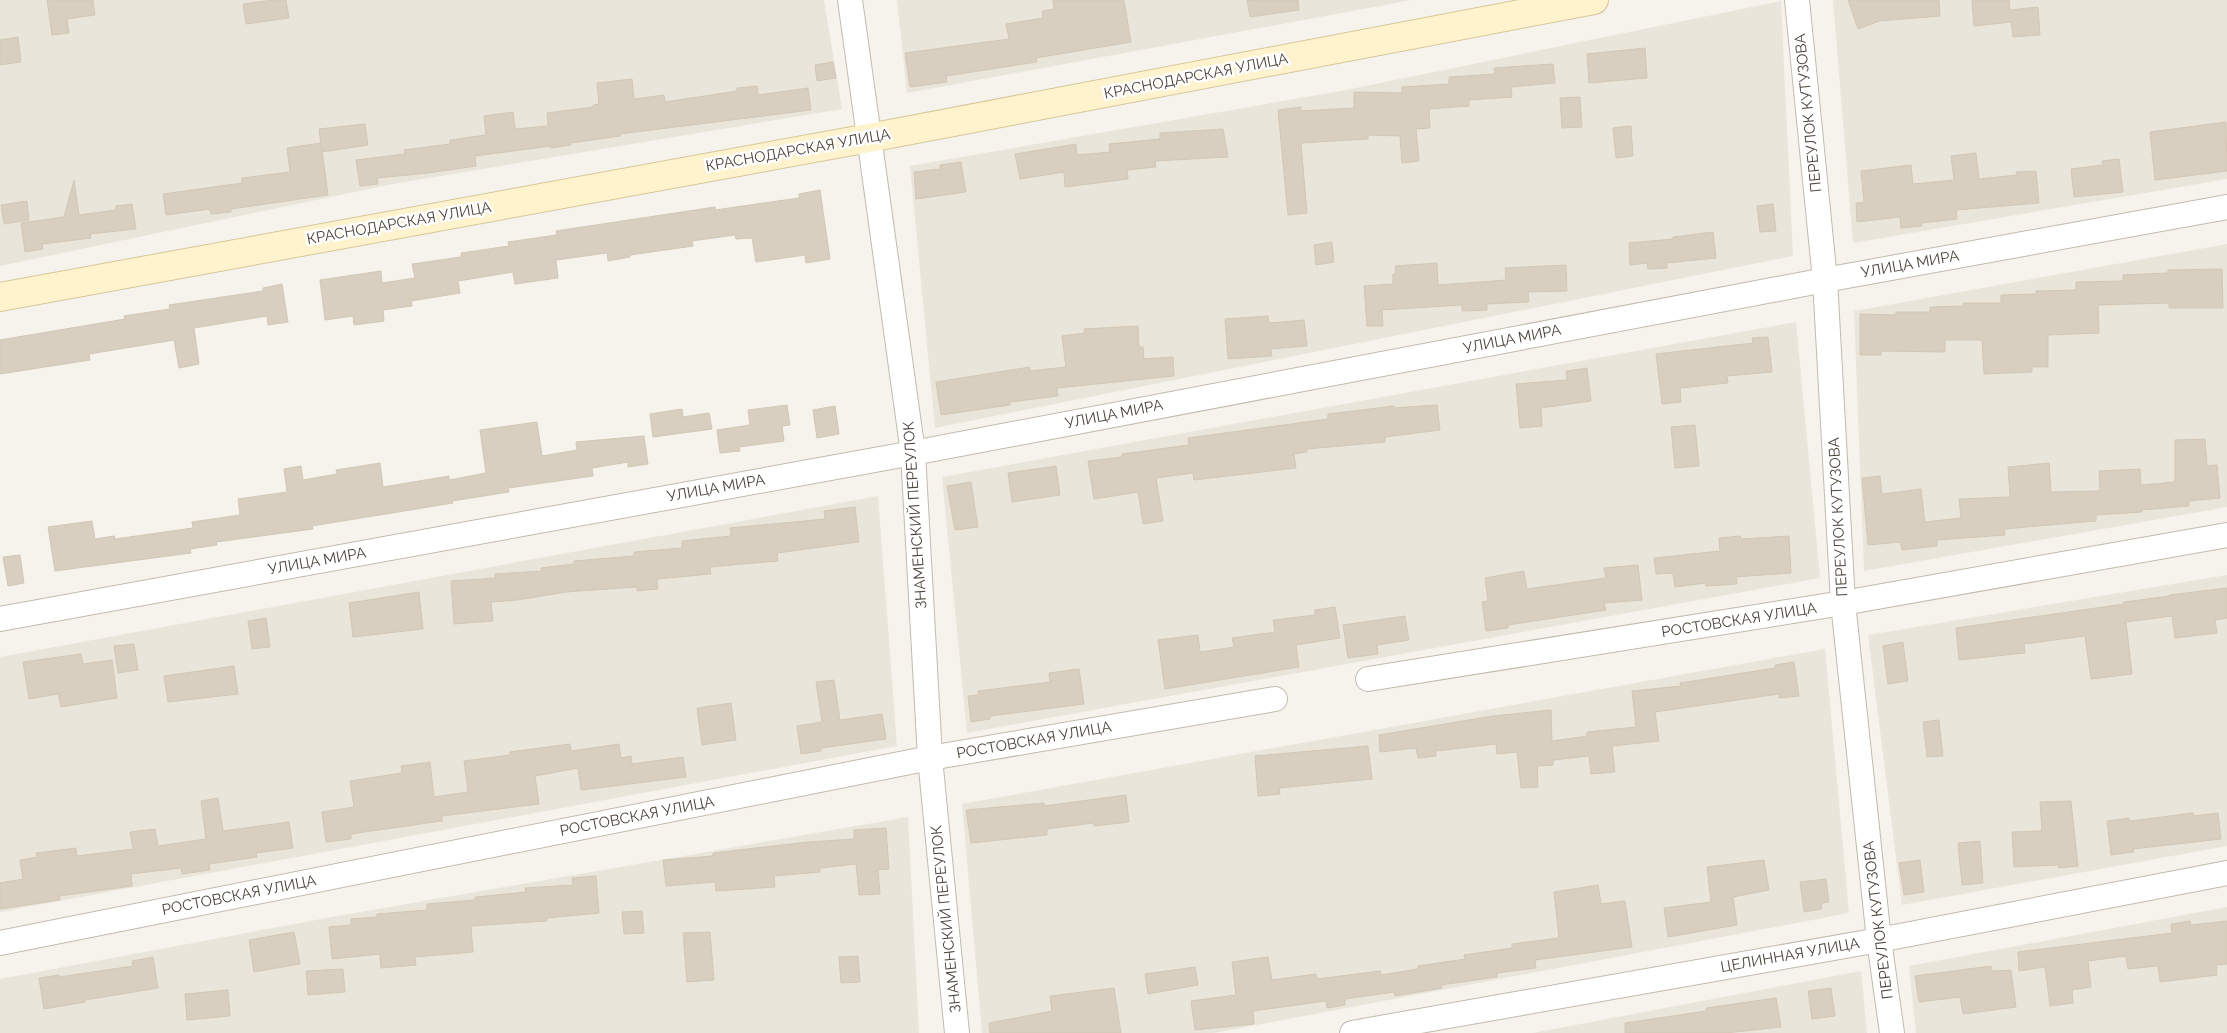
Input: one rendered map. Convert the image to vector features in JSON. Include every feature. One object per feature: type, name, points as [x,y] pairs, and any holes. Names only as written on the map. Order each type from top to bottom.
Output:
[{"type":"street","name":"ЗНАМЕНСКИЙ ПЕРЕУЛОК","points":[[850,0],[913,453],[930,758],[957,1033]]},
{"type":"street","name":"КРАСНОДАРСКАЯ УЛИЦА","points":[[0,297],[869,138],[1594,0]]},
{"type":"street","name":"ПЕРЕУЛОК КУТУЗОВА","points":[[1797,0],[1825,280],[1843,604],[1879,940],[1892,1033]]},
{"type":"street","name":"УЛИЦА МИРА","points":[[0,619],[913,453],[1825,280],[2227,206]]},
{"type":"street","name":"РОСТОВСКАЯ УЛИЦА","points":[[1368,679],[1843,604],[2227,535]]},
{"type":"street","name":"РОСТОВСКАЯ УЛИЦА","points":[[0,943],[930,758],[1275,699]]},
{"type":"street","name":"ЦЕЛИННАЯ УЛИЦА","points":[[1352,1033],[1879,940],[2227,873]]},
{"type":"shaded area","points":[[0,0],[824,0],[842,109],[393,184],[0,266]]},
{"type":"shaded area","points":[[897,0],[1412,0],[907,93]]},
{"type":"shaded area","points":[[1833,0],[2227,0],[2227,179],[1853,243]]},
{"type":"shaded area","points":[[1781,1],[1793,256],[935,428],[910,166],[1346,90]]},
{"type":"shaded area","points":[[2227,244],[2227,507],[1864,571],[1854,311]]},
{"type":"shaded area","points":[[1796,322],[1820,578],[967,733],[942,477]]},
{"type":"shaded area","points":[[878,496],[897,746],[0,912],[0,657]]},
{"type":"shaded area","points":[[2227,575],[2227,846],[1902,905],[1868,635]]},
{"type":"shaded area","points":[[1825,649],[1849,913],[1214,1033],[982,1033],[962,804]]},
{"type":"shaded area","points":[[908,817],[919,1033],[0,1033],[0,979],[332,917]]},
{"type":"shaded area","points":[[2227,907],[2227,1033],[1916,1033],[1909,966]]},
{"type":"shaded area","points":[[1861,971],[1867,1033],[1533,1033]]},
{"type":"building","points":[[47,0],[93,0],[95,15],[67,19],[69,33],[52,35]]},
{"type":"building","points":[[286,0],[289,18],[246,24],[243,4]]},
{"type":"building","points":[[1053,0],[1124,0],[1131,42],[1036,58],[1037,62],[946,76],[947,82],[910,87],[905,53],[1009,39],[1006,24],[1043,18],[1042,11],[1054,9]]},
{"type":"building","points":[[1247,0],[1298,0],[1299,10],[1250,17]]},
{"type":"building","points":[[1848,0],[1939,0],[1940,16],[1879,21],[1858,29]]},
{"type":"building","points":[[1972,0],[2009,0],[2010,10],[2038,7],[2040,35],[2013,37],[2011,22],[1974,26]]},
{"type":"building","points":[[18,37],[21,62],[0,65],[0,40]]},
{"type":"building","points":[[1645,48],[1647,78],[1589,83],[1587,54]]},
{"type":"building","points":[[833,62],[836,78],[817,81],[815,65]]},
{"type":"building","points":[[1553,64],[1555,83],[1511,87],[1512,97],[1469,100],[1469,106],[1429,109],[1430,128],[1416,129],[1419,161],[1402,163],[1400,136],[1368,135],[1368,139],[1301,143],[1307,213],[1288,215],[1278,110],[1301,107],[1301,111],[1354,108],[1354,92],[1402,93],[1402,87],[1449,84],[1449,77],[1495,74],[1494,68]]},
{"type":"building","points":[[632,79],[634,99],[664,95],[665,102],[757,86],[758,95],[808,88],[811,110],[620,134],[620,136],[551,148],[551,146],[475,156],[476,166],[377,178],[378,184],[360,186],[356,160],[405,154],[404,150],[450,144],[450,140],[486,135],[484,116],[513,112],[515,129],[548,126],[547,113],[593,107],[593,105],[599,104],[597,83]]},
{"type":"building","points":[[1580,97],[1582,127],[1562,128],[1560,98]]},
{"type":"building","points":[[2226,122],[2227,171],[2155,180],[2150,132]]},
{"type":"building","points":[[365,124],[368,145],[322,152],[319,129]]},
{"type":"building","points":[[1631,126],[1633,156],[1616,158],[1613,128]]},
{"type":"building","points":[[1223,129],[1228,157],[1155,161],[1156,167],[1127,170],[1128,179],[1065,187],[1064,172],[1020,179],[1015,154],[1076,144],[1077,155],[1110,152],[1109,144],[1160,139],[1160,133]]},
{"type":"building","points":[[321,143],[328,195],[231,209],[231,212],[211,214],[210,209],[166,215],[163,194],[242,183],[242,178],[290,172],[287,148]]},
{"type":"building","points":[[1976,153],[1979,179],[2017,175],[2016,172],[2036,171],[2039,203],[1956,210],[1957,219],[1921,223],[1922,226],[1901,228],[1900,217],[1857,222],[1856,203],[1864,202],[1861,171],[1911,165],[1913,184],[1954,180],[1951,156]]},
{"type":"building","points":[[2119,159],[2123,192],[2074,197],[2071,169],[2103,165],[2102,161]]},
{"type":"building","points":[[961,162],[966,192],[916,199],[914,172],[940,169],[940,165]]},
{"type":"building","points":[[74,180],[79,215],[116,210],[116,206],[132,204],[136,229],[90,234],[91,238],[42,244],[43,249],[25,252],[21,223],[64,217]]},
{"type":"building","points":[[820,190],[830,259],[806,263],[805,255],[756,262],[752,238],[736,239],[735,235],[692,241],[693,246],[630,255],[630,257],[608,261],[607,253],[556,260],[558,278],[515,284],[513,272],[458,281],[460,293],[411,301],[412,306],[383,310],[384,321],[354,325],[353,316],[325,320],[320,280],[381,271],[382,283],[415,278],[412,264],[461,257],[461,253],[509,246],[508,242],[557,235],[556,231],[715,207],[715,210],[799,198],[799,194]]},
{"type":"building","points":[[27,201],[29,220],[4,224],[1,205]]},
{"type":"building","points":[[1773,204],[1776,231],[1760,232],[1757,206]]},
{"type":"building","points":[[1713,232],[1716,258],[1667,263],[1667,268],[1648,269],[1647,263],[1630,265],[1629,243],[1673,239],[1673,237]]},
{"type":"building","points":[[1332,242],[1334,262],[1316,265],[1314,245]]},
{"type":"building","points":[[1437,263],[1438,285],[1506,280],[1505,268],[1566,265],[1567,291],[1528,292],[1529,302],[1487,304],[1487,310],[1462,311],[1462,305],[1382,310],[1383,326],[1367,326],[1364,286],[1393,284],[1393,274],[1396,274],[1395,266]]},
{"type":"building","points":[[2222,269],[2223,308],[2169,308],[2169,303],[2098,305],[2099,333],[2048,335],[2048,367],[2032,367],[2032,372],[1984,374],[1982,340],[1945,340],[1945,352],[1881,351],[1881,355],[1860,355],[1860,314],[1896,315],[1896,312],[1930,312],[1930,307],[1963,306],[1963,303],[2001,303],[2001,295],[2036,294],[2036,291],[2076,290],[2076,282],[2123,281],[2123,275],[2168,273],[2168,270]]},
{"type":"building","points":[[282,284],[288,322],[268,325],[267,316],[194,328],[199,364],[179,368],[174,340],[89,354],[90,360],[0,374],[0,340],[125,319],[124,316],[170,309],[169,305],[263,291],[263,288]]},
{"type":"building","points":[[1268,316],[1269,323],[1304,320],[1307,346],[1271,349],[1272,356],[1228,359],[1225,319]]},
{"type":"building","points":[[1138,326],[1139,347],[1143,347],[1144,359],[1173,357],[1174,376],[1057,388],[1058,396],[1010,402],[1010,405],[941,415],[936,382],[1030,367],[1030,371],[1066,367],[1062,336],[1085,333],[1084,329]]},
{"type":"building","points":[[1768,337],[1772,372],[1727,376],[1728,383],[1680,388],[1681,402],[1662,404],[1656,354],[1753,343],[1752,338]]},
{"type":"building","points":[[1587,368],[1591,401],[1541,408],[1542,426],[1520,428],[1516,384],[1567,380],[1566,371]]},
{"type":"building","points":[[787,405],[790,425],[782,426],[784,441],[739,447],[740,451],[720,453],[717,430],[750,425],[748,410]]},
{"type":"building","points":[[1437,405],[1440,430],[1385,437],[1385,442],[1307,449],[1307,452],[1294,454],[1296,468],[1194,480],[1193,473],[1156,478],[1163,521],[1143,524],[1138,492],[1094,499],[1088,461],[1122,457],[1122,454],[1189,445],[1188,438],[1328,419],[1328,414],[1394,406],[1394,408]]},
{"type":"building","points":[[835,406],[839,434],[817,438],[813,410]]},
{"type":"building","points":[[682,409],[683,417],[709,413],[712,429],[653,437],[650,414]]},
{"type":"building","points":[[537,422],[542,456],[577,450],[576,442],[644,436],[648,464],[628,467],[628,462],[592,468],[593,476],[508,488],[509,492],[312,526],[313,529],[216,542],[217,545],[190,549],[191,553],[55,571],[48,527],[92,521],[95,539],[114,536],[115,539],[193,528],[192,522],[240,515],[238,499],[287,492],[284,469],[301,466],[303,480],[337,474],[336,470],[380,463],[383,487],[449,476],[449,480],[486,473],[480,430]]},
{"type":"building","points":[[1695,425],[1699,466],[1675,468],[1671,427]]},
{"type":"building","points":[[2205,439],[2207,466],[2217,465],[2220,498],[2189,501],[2189,506],[2096,515],[2096,521],[2004,529],[2005,535],[1937,540],[1937,546],[1902,550],[1900,542],[1868,545],[1862,478],[1880,476],[1882,494],[1921,489],[1925,522],[1961,518],[1959,499],[2010,497],[2008,467],[2049,463],[2051,492],[2100,491],[2099,471],[2140,469],[2141,485],[2175,482],[2175,440]]},
{"type":"building","points":[[1056,466],[1060,495],[1012,502],[1008,473]]},
{"type":"building","points":[[971,482],[978,527],[955,530],[947,486]]},
{"type":"building","points":[[855,507],[859,542],[777,553],[778,561],[710,567],[711,574],[657,579],[658,589],[637,591],[637,587],[566,592],[518,600],[491,602],[493,621],[454,624],[451,581],[496,578],[495,574],[542,571],[541,568],[574,564],[574,561],[634,556],[634,552],[682,548],[682,541],[731,536],[730,528],[825,519],[824,511]]},
{"type":"building","points":[[1740,536],[1741,539],[1789,536],[1791,573],[1736,577],[1737,584],[1706,586],[1705,583],[1675,587],[1673,573],[1656,574],[1654,558],[1720,551],[1719,538]]},
{"type":"building","points":[[20,555],[24,583],[8,586],[3,557]]},
{"type":"building","points":[[1638,565],[1642,600],[1604,603],[1606,610],[1508,625],[1508,628],[1486,631],[1482,602],[1488,601],[1485,578],[1524,571],[1527,589],[1606,578],[1604,568]]},
{"type":"building","points":[[2227,588],[2227,618],[2215,620],[2217,633],[2175,638],[2172,616],[2126,622],[2132,674],[2091,679],[2085,636],[2024,644],[2025,653],[1959,660],[1956,628],[2124,604],[2124,602],[2169,595]]},
{"type":"building","points":[[419,592],[423,629],[353,637],[349,603]]},
{"type":"building","points":[[1335,607],[1340,638],[1296,645],[1299,667],[1165,689],[1158,640],[1198,635],[1200,652],[1234,647],[1232,638],[1275,632],[1273,620],[1315,615],[1315,610]]},
{"type":"building","points":[[1405,616],[1409,640],[1377,645],[1378,654],[1348,658],[1343,625]]},
{"type":"building","points":[[266,618],[270,647],[252,649],[248,621]]},
{"type":"building","points":[[1903,642],[1908,681],[1888,684],[1883,646]]},
{"type":"building","points":[[134,644],[138,670],[118,673],[114,646]]},
{"type":"building","points":[[81,654],[83,664],[112,660],[117,698],[61,707],[58,694],[29,699],[23,662]]},
{"type":"building","points":[[1794,662],[1799,696],[1779,698],[1779,694],[1655,712],[1659,741],[1612,746],[1615,772],[1591,774],[1589,756],[1553,760],[1553,765],[1537,766],[1538,787],[1521,788],[1517,752],[1497,754],[1496,744],[1436,751],[1436,756],[1418,758],[1416,748],[1380,752],[1379,735],[1493,716],[1551,710],[1552,741],[1587,736],[1587,732],[1636,727],[1632,691],[1681,686],[1680,683],[1775,668],[1775,665]]},
{"type":"building","points":[[234,666],[238,694],[168,702],[164,676]]},
{"type":"building","points":[[1079,669],[1084,704],[990,716],[990,719],[971,722],[968,696],[979,695],[978,691],[1050,682],[1049,673]]},
{"type":"building","points":[[834,680],[840,720],[882,714],[886,739],[821,748],[821,751],[801,754],[797,726],[822,722],[816,682]]},
{"type":"building","points":[[731,703],[736,740],[702,745],[697,708]]},
{"type":"building","points":[[1939,720],[1943,756],[1927,757],[1923,722]]},
{"type":"building","points":[[570,744],[571,751],[619,744],[621,758],[631,756],[632,764],[683,757],[686,777],[581,790],[578,768],[535,776],[539,804],[442,816],[442,821],[351,834],[351,839],[326,842],[322,812],[354,807],[350,781],[402,773],[401,766],[430,762],[434,797],[468,792],[464,761],[510,755],[510,752]]},
{"type":"building","points":[[1368,746],[1372,779],[1279,788],[1280,794],[1258,796],[1255,756]]},
{"type":"building","points":[[1126,795],[1129,822],[1094,826],[1093,823],[1047,829],[1047,835],[971,843],[966,810],[1044,803],[1044,806]]},
{"type":"building","points":[[218,798],[223,831],[289,822],[293,848],[256,853],[257,857],[209,864],[210,870],[182,874],[181,868],[131,874],[132,886],[59,896],[60,900],[0,909],[0,883],[23,879],[20,860],[37,857],[36,853],[76,848],[77,856],[133,849],[130,832],[155,829],[158,846],[206,839],[201,801]]},
{"type":"building","points":[[2071,801],[2078,866],[2059,868],[2058,865],[2014,867],[2012,832],[2042,831],[2040,802]]},
{"type":"building","points":[[2193,813],[2194,816],[2218,813],[2221,839],[2133,849],[2134,852],[2111,855],[2107,821],[2129,818],[2130,821]]},
{"type":"building","points":[[886,828],[889,869],[878,870],[880,894],[859,895],[856,864],[820,868],[820,872],[774,876],[775,887],[716,891],[715,882],[666,886],[663,860],[713,856],[713,853],[808,842],[854,839],[854,830]]},
{"type":"building","points":[[1980,841],[1983,883],[1962,885],[1958,843]]},
{"type":"building","points":[[1764,860],[1769,890],[1733,897],[1737,925],[1668,937],[1664,908],[1711,902],[1707,867]]},
{"type":"building","points":[[1920,860],[1924,892],[1904,895],[1899,863]]},
{"type":"building","points":[[596,876],[599,913],[547,918],[547,921],[471,926],[473,952],[415,957],[416,965],[381,968],[380,954],[332,959],[329,927],[351,925],[351,919],[377,917],[377,914],[427,910],[427,904],[475,900],[475,897],[526,892],[525,888],[573,885],[572,878]]},
{"type":"building","points":[[1826,879],[1829,902],[1821,903],[1822,909],[1804,912],[1800,882]]},
{"type":"building","points":[[1598,885],[1601,904],[1625,901],[1632,947],[1535,960],[1536,968],[1497,973],[1497,977],[1441,985],[1442,988],[1395,996],[1394,992],[1345,999],[1345,1005],[1327,1008],[1326,1001],[1253,1011],[1254,1024],[1195,1030],[1191,1001],[1236,995],[1232,962],[1268,957],[1272,980],[1316,974],[1317,979],[1380,971],[1381,975],[1418,969],[1418,966],[1465,959],[1464,955],[1512,948],[1512,944],[1559,938],[1554,892]]},
{"type":"building","points":[[642,911],[644,933],[624,934],[622,912]]},
{"type":"building","points":[[2190,921],[2191,925],[2227,921],[2227,964],[2216,965],[2217,975],[2160,982],[2158,966],[2128,969],[2126,956],[2088,961],[2091,987],[2072,990],[2073,1003],[2050,1006],[2045,967],[2019,971],[2018,952],[2172,933],[2171,924]]},
{"type":"building","points":[[294,932],[300,964],[254,972],[249,940]]},
{"type":"building","points":[[710,932],[714,980],[687,982],[683,933]]},
{"type":"building","points":[[858,956],[860,982],[841,983],[839,957]]},
{"type":"building","points":[[153,957],[158,988],[44,1009],[39,978],[59,975],[59,977],[133,966],[132,961]]},
{"type":"building","points":[[1991,966],[1992,971],[2011,970],[2016,1007],[1963,1014],[1960,997],[1919,1002],[1915,976]]},
{"type":"building","points":[[1195,967],[1198,985],[1148,994],[1145,974]]},
{"type":"building","points":[[343,969],[345,992],[308,995],[306,971]]},
{"type":"building","points":[[1114,988],[1121,1033],[990,1033],[989,1023],[1052,1011],[1050,996]]},
{"type":"building","points":[[1831,988],[1835,1016],[1812,1019],[1808,991]]},
{"type":"building","points":[[228,990],[230,1016],[187,1020],[185,994]]},
{"type":"building","points":[[1776,998],[1781,1027],[1726,1033],[1625,1033],[1625,1023],[1706,1011],[1706,1008]]}]
